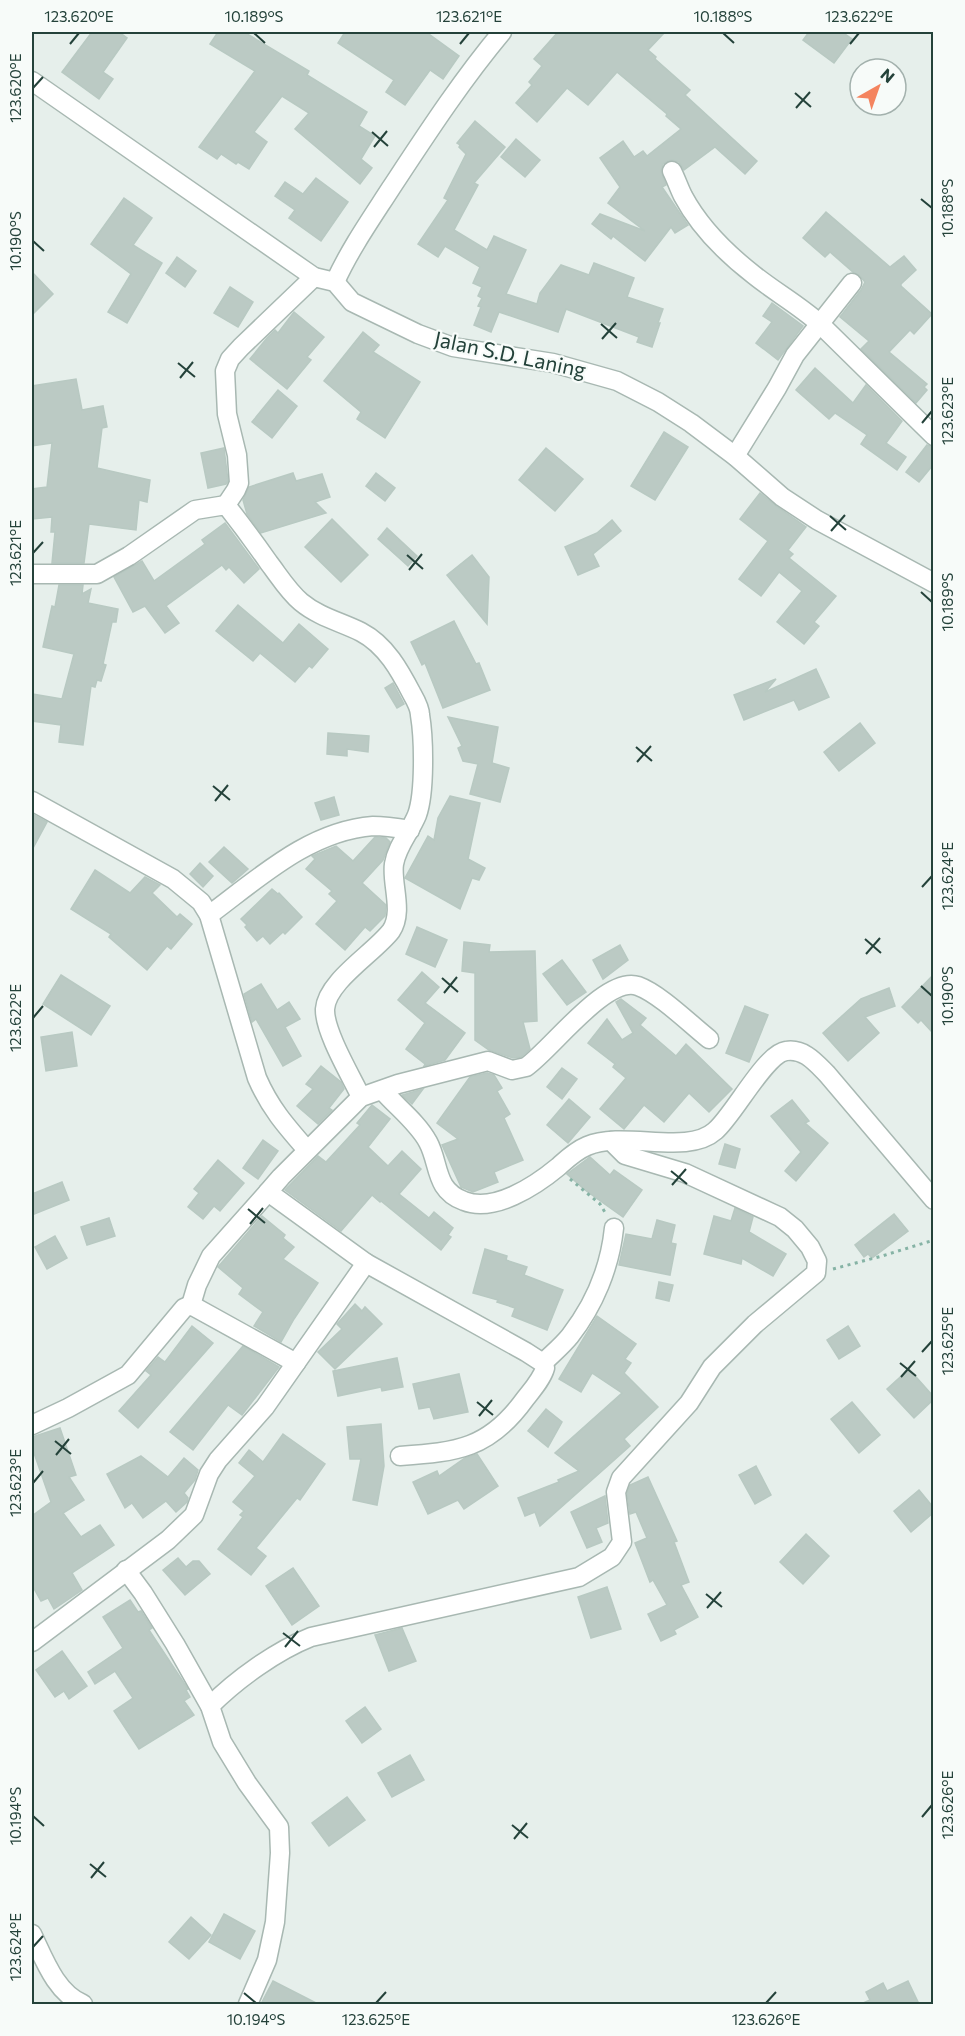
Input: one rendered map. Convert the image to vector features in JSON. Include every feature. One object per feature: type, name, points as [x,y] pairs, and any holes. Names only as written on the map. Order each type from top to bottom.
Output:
[{"type":"street","points":[[32,81],[314,277],[335,282],[346,259],[414,153],[482,55],[502,32]]},
{"type":"street","points":[[672,171],[683,196],[708,231],[753,274],[803,309],[820,324],[933,436]]},
{"type":"street","points":[[32,574],[97,574],[129,556],[195,510],[226,505],[239,483],[237,455],[227,414],[225,372],[230,359],[314,277]]},
{"type":"street","name":"Jalan S.D. Laning","points":[[335,282],[352,302],[418,334],[453,347],[553,363],[617,381],[658,402],[691,423],[782,496],[817,520],[933,583]]},
{"type":"street","points":[[735,456],[795,355],[852,283]]},
{"type":"street","points":[[226,505],[298,600],[316,613],[363,633],[381,646],[398,668],[414,697],[420,714],[423,789],[417,813],[399,848],[394,865],[398,899],[393,928],[345,975],[325,1006],[325,1016],[330,1032],[361,1097]]},
{"type":"street","points":[[32,801],[173,879],[201,902],[209,915],[257,1078],[267,1100],[278,1116],[308,1150]]},
{"type":"street","points":[[209,915],[296,851],[321,839],[374,826],[410,830]]},
{"type":"street","points":[[32,1425],[128,1375],[184,1308],[191,1305],[205,1265],[211,1256],[268,1192],[361,1097],[398,1084],[488,1061],[512,1070],[526,1067],[601,998],[623,984],[650,992],[709,1039]]},
{"type":"street","points":[[383,1091],[428,1142],[435,1168],[446,1190],[463,1201],[482,1205],[506,1200],[557,1168],[573,1153],[587,1145],[611,1141],[642,1140],[681,1143],[697,1140],[713,1133],[728,1118],[776,1055],[786,1051],[800,1052],[811,1058],[827,1074],[933,1200]]},
{"type":"street","points":[[210,1706],[250,1672],[300,1641],[579,1577],[612,1557],[622,1542],[616,1492],[621,1478],[689,1403],[712,1367],[755,1324],[816,1273],[818,1261],[810,1247],[795,1229],[780,1217],[685,1173],[625,1155],[611,1141]]},
{"type":"street","points":[[268,1192],[366,1263],[543,1363]]},
{"type":"street","points":[[543,1363],[569,1337],[591,1302],[608,1262],[614,1228]]},
{"type":"street","points":[[32,1642],[168,1540],[194,1515],[209,1474],[218,1460],[265,1407],[366,1263]]},
{"type":"street","points":[[191,1305],[296,1363]]},
{"type":"street","points":[[400,1456],[472,1446],[488,1437],[524,1401],[544,1372],[543,1363]]},
{"type":"street","points":[[126,1570],[175,1644],[210,1706],[222,1742],[247,1783],[279,1827],[281,1838],[275,1922],[267,1960],[248,2004]]},
{"type":"street","points":[[32,1934],[61,1988],[74,2000],[84,2004]]},
{"type":"path","points":[[557,1168],[600,1204],[614,1228]]},
{"type":"path","points":[[816,1273],[933,1240]]},
{"type":"building","points":[[92,32],[119,32],[127,38],[103,72],[113,79],[99,99],[62,72]]},
{"type":"building","points":[[218,32],[244,32],[309,71],[307,75],[367,112],[359,126],[375,136],[361,159],[372,168],[360,184],[295,129],[309,113],[282,96],[254,132],[267,142],[249,169],[221,154],[217,159],[199,147],[255,71],[210,44]]},
{"type":"building","points":[[345,32],[426,32],[459,56],[443,79],[430,70],[405,105],[386,92],[394,80],[338,43]]},
{"type":"building","points":[[558,32],[665,32],[648,50],[690,90],[685,95],[757,161],[745,174],[715,147],[684,170],[679,162],[673,160],[663,164],[661,171],[666,185],[662,187],[688,225],[675,233],[671,227],[645,261],[613,236],[611,239],[592,224],[600,214],[645,231],[608,203],[620,187],[600,158],[623,141],[634,157],[643,151],[647,156],[681,129],[666,116],[667,114],[617,72],[588,105],[567,88],[537,122],[516,103],[532,85],[529,82],[542,66],[534,59]]},
{"type":"building","points":[[809,32],[842,32],[852,39],[834,63],[803,40]]},
{"type":"building","points":[[475,121],[505,147],[474,183],[478,185],[454,230],[487,250],[494,236],[526,250],[506,294],[537,304],[540,293],[561,265],[589,275],[594,263],[634,278],[627,297],[663,309],[652,347],[637,342],[639,337],[566,309],[558,332],[499,312],[491,332],[474,325],[481,307],[478,306],[482,298],[478,296],[482,287],[473,283],[480,267],[445,246],[438,257],[418,244],[448,200],[444,198],[466,154],[457,143]]},
{"type":"building","points":[[516,139],[540,160],[525,177],[501,157]]},
{"type":"building","points":[[316,178],[348,202],[321,241],[289,218],[295,210],[275,196],[285,182],[303,194]]},
{"type":"building","points":[[124,198],[152,218],[133,245],[162,263],[127,323],[108,312],[131,274],[91,244]]},
{"type":"building","points":[[826,212],[890,267],[904,256],[916,270],[901,286],[932,314],[914,334],[910,330],[889,352],[927,384],[924,387],[927,390],[916,403],[861,349],[869,341],[840,317],[865,282],[830,252],[825,257],[803,238]]},
{"type":"building","points":[[177,257],[196,271],[185,287],[166,273]]},
{"type":"building","points":[[32,272],[53,294],[32,315]]},
{"type":"building","points":[[230,287],[253,302],[238,327],[214,313]]},
{"type":"building","points":[[772,303],[803,326],[778,360],[756,343],[772,322],[763,316]]},
{"type":"building","points":[[294,312],[324,337],[307,357],[311,360],[287,389],[250,359],[275,330],[278,333]]},
{"type":"building","points":[[363,332],[379,345],[373,352],[420,382],[385,438],[357,419],[361,412],[324,381]]},
{"type":"building","points":[[815,368],[853,403],[866,385],[902,421],[886,443],[906,457],[897,470],[861,444],[867,435],[835,413],[829,419],[796,390]]},
{"type":"building","points":[[76,379],[82,410],[103,406],[107,427],[102,428],[97,468],[150,480],[147,502],[139,500],[136,530],[89,524],[84,563],[52,563],[55,532],[51,532],[52,517],[33,519],[32,489],[47,487],[52,443],[32,446],[32,386]]},
{"type":"building","points":[[278,390],[297,406],[272,438],[252,422]]},
{"type":"building","points":[[664,432],[688,447],[655,500],[631,486]]},
{"type":"building","points":[[927,445],[933,447],[933,465],[919,482],[906,472]]},
{"type":"building","points":[[224,448],[228,481],[226,484],[208,488],[201,453]]},
{"type":"building","points":[[546,448],[583,479],[555,511],[519,480]]},
{"type":"building","points":[[293,473],[296,481],[322,474],[330,497],[315,502],[326,513],[261,533],[247,514],[243,500],[249,487]]},
{"type":"building","points":[[376,473],[395,488],[385,501],[366,486]]},
{"type":"building","points":[[760,493],[806,527],[788,550],[793,554],[789,558],[836,596],[814,622],[819,626],[804,644],[777,622],[802,591],[779,572],[761,596],[739,579],[768,541],[740,519]]},
{"type":"building","points":[[332,519],[368,555],[341,582],[305,547]]},
{"type":"building","points":[[612,520],[621,531],[593,554],[599,566],[578,575],[565,547],[597,533]]},
{"type":"building","points":[[225,523],[259,569],[244,583],[229,567],[226,570],[222,565],[166,606],[179,623],[165,633],[145,606],[133,612],[114,577],[142,561],[154,581],[205,544],[202,540]]},
{"type":"building","points":[[387,528],[417,556],[408,566],[378,539]]},
{"type":"building","points":[[472,555],[489,577],[487,624],[447,575]]},
{"type":"building","points":[[59,585],[83,585],[82,594],[91,589],[88,603],[118,609],[116,622],[112,622],[103,664],[106,665],[101,681],[97,680],[95,687],[91,686],[83,745],[59,742],[61,725],[32,721],[32,694],[62,699],[74,654],[43,647]]},
{"type":"building","points":[[238,605],[283,643],[299,624],[328,649],[312,668],[309,666],[295,682],[260,653],[253,661],[216,631]]},
{"type":"building","points":[[454,621],[476,664],[479,663],[490,690],[443,708],[425,663],[422,665],[411,642]]},
{"type":"building","points":[[816,669],[829,697],[799,710],[794,700],[744,720],[734,695],[776,679],[765,692]]},
{"type":"building","points":[[393,683],[404,704],[397,708],[385,688]]},
{"type":"building","points":[[448,717],[498,727],[492,763],[509,768],[500,802],[470,794],[478,764],[463,761],[458,748],[462,746]]},
{"type":"building","points":[[860,723],[875,743],[839,771],[824,752]]},
{"type":"building","points":[[328,733],[369,736],[368,752],[347,749],[347,756],[327,754]]},
{"type":"building","points":[[450,796],[480,803],[468,859],[485,868],[479,880],[472,878],[460,909],[405,878],[428,836],[434,840],[438,818]]},
{"type":"building","points":[[334,797],[339,815],[321,820],[315,803]]},
{"type":"building","points":[[32,814],[47,822],[32,850]]},
{"type":"building","points":[[375,837],[386,838],[390,842],[383,860],[362,883],[386,905],[385,916],[370,931],[365,927],[345,950],[316,924],[337,901],[329,894],[332,891],[306,869],[315,859],[312,856],[336,846],[353,861]]},
{"type":"building","points":[[224,847],[248,869],[232,883],[209,862]]},
{"type":"building","points":[[200,863],[213,876],[203,887],[190,874]]},
{"type":"building","points":[[95,870],[130,893],[145,877],[160,885],[152,893],[177,917],[180,914],[192,924],[171,949],[167,946],[147,970],[109,937],[111,934],[71,909]]},
{"type":"building","points":[[272,889],[279,893],[302,917],[285,934],[283,932],[270,944],[263,936],[257,941],[241,919]]},
{"type":"building","points":[[417,927],[447,940],[435,967],[406,954]]},
{"type":"building","points":[[464,942],[490,945],[489,952],[535,951],[537,1021],[523,1022],[530,1049],[521,1057],[513,1058],[489,1050],[475,1040],[475,973],[462,971]]},
{"type":"building","points":[[620,945],[628,960],[603,979],[593,960]]},
{"type":"building","points":[[562,960],[586,992],[567,1005],[543,974]]},
{"type":"building","points":[[422,972],[439,987],[425,1003],[465,1033],[445,1060],[424,1066],[425,1064],[406,1049],[425,1023],[398,1000]]},
{"type":"building","points":[[61,975],[110,1006],[91,1035],[43,1004]]},
{"type":"building","points":[[933,975],[933,1033],[921,1020],[918,1023],[902,1007]]},
{"type":"building","points":[[261,984],[277,1010],[289,1002],[300,1019],[285,1027],[301,1056],[283,1066],[256,1019],[252,1022],[244,994]]},
{"type":"building","points":[[889,988],[895,1006],[865,1017],[879,1033],[848,1061],[823,1033],[861,999]]},
{"type":"building","points":[[621,999],[646,1018],[640,1025],[676,1056],[686,1044],[732,1089],[709,1112],[689,1093],[664,1122],[644,1105],[624,1129],[600,1109],[626,1078],[613,1067],[615,1064],[588,1043],[607,1019],[622,1040],[633,1033],[616,1002]]},
{"type":"building","points":[[745,1006],[768,1015],[749,1062],[726,1053]]},
{"type":"building","points":[[72,1032],[77,1066],[46,1071],[41,1037]]},
{"type":"building","points":[[321,1066],[341,1082],[344,1089],[329,1108],[332,1110],[318,1124],[297,1106],[313,1089],[306,1084]]},
{"type":"building","points":[[562,1068],[577,1079],[562,1099],[547,1087]]},
{"type":"building","points":[[487,1073],[494,1075],[502,1088],[497,1091],[510,1114],[504,1118],[523,1160],[494,1172],[498,1182],[473,1192],[461,1187],[442,1145],[458,1139],[437,1123],[470,1077]]},
{"type":"building","points":[[423,1089],[412,1104],[402,1095]]},
{"type":"building","points":[[569,1099],[590,1117],[568,1143],[547,1125]]},
{"type":"building","points":[[792,1100],[809,1121],[805,1123],[828,1143],[796,1181],[785,1171],[801,1152],[771,1116]]},
{"type":"building","points":[[372,1105],[390,1119],[368,1147],[388,1166],[402,1151],[421,1169],[399,1194],[429,1218],[434,1212],[453,1228],[448,1235],[451,1237],[441,1250],[372,1195],[341,1231],[285,1190],[318,1156],[326,1162],[360,1125],[357,1123]]},
{"type":"building","points":[[263,1140],[278,1151],[258,1179],[243,1168]]},
{"type":"building","points":[[725,1144],[740,1149],[735,1168],[719,1164]]},
{"type":"building","points":[[590,1157],[610,1175],[614,1170],[642,1190],[623,1217],[567,1174]]},
{"type":"building","points":[[218,1160],[244,1183],[220,1211],[214,1206],[203,1219],[188,1207],[199,1193],[194,1189]]},
{"type":"building","points":[[62,1182],[69,1200],[32,1215],[32,1194]]},
{"type":"building","points":[[735,1208],[753,1217],[749,1232],[786,1254],[773,1276],[742,1258],[741,1264],[704,1254],[714,1216],[731,1221]]},
{"type":"building","points":[[894,1214],[908,1231],[872,1258],[868,1254],[864,1257],[855,1245]]},
{"type":"building","points":[[262,1216],[285,1235],[283,1238],[294,1247],[283,1259],[318,1283],[281,1342],[254,1326],[263,1312],[239,1294],[243,1288],[218,1267]]},
{"type":"building","points":[[109,1218],[115,1236],[87,1245],[81,1227]]},
{"type":"building","points":[[657,1220],[675,1225],[671,1243],[676,1244],[670,1275],[619,1265],[626,1234],[652,1239]]},
{"type":"building","points":[[55,1236],[67,1258],[47,1269],[35,1247]]},
{"type":"building","points":[[485,1249],[507,1256],[506,1260],[527,1267],[524,1275],[563,1290],[547,1330],[512,1316],[515,1308],[497,1302],[498,1300],[473,1293]]},
{"type":"building","points":[[659,1282],[673,1285],[669,1301],[656,1298]]},
{"type":"building","points":[[355,1304],[362,1311],[365,1307],[382,1324],[335,1369],[318,1352],[342,1329],[337,1324]]},
{"type":"building","points":[[597,1316],[636,1344],[625,1359],[631,1363],[624,1373],[658,1407],[624,1439],[630,1446],[540,1526],[535,1512],[525,1516],[518,1498],[559,1482],[558,1480],[579,1471],[555,1453],[622,1393],[592,1373],[581,1392],[559,1379]]},
{"type":"building","points":[[192,1326],[213,1343],[138,1428],[119,1411],[151,1375],[146,1371],[158,1357],[165,1362]]},
{"type":"building","points":[[848,1326],[860,1346],[839,1359],[827,1340]]},
{"type":"building","points":[[243,1346],[279,1367],[242,1415],[228,1405],[193,1450],[170,1432]]},
{"type":"building","points":[[397,1358],[403,1387],[382,1391],[381,1387],[338,1396],[333,1371]]},
{"type":"building","points":[[909,1369],[933,1396],[933,1400],[914,1418],[887,1389]]},
{"type":"building","points":[[459,1374],[468,1412],[434,1419],[430,1407],[419,1409],[413,1384]]},
{"type":"building","points":[[852,1402],[880,1435],[859,1453],[831,1419]]},
{"type":"building","points":[[546,1409],[562,1422],[548,1447],[528,1431]]},
{"type":"building","points":[[381,1424],[384,1466],[377,1505],[353,1500],[361,1459],[350,1459],[347,1427]]},
{"type":"building","points":[[60,1428],[76,1475],[69,1477],[84,1500],[63,1513],[81,1537],[100,1525],[114,1545],[72,1573],[82,1590],[54,1609],[48,1598],[41,1601],[32,1585],[32,1516],[51,1502],[34,1453],[32,1454],[32,1437]]},
{"type":"building","points":[[283,1434],[325,1464],[300,1500],[297,1498],[256,1548],[266,1556],[251,1575],[218,1549],[243,1517],[240,1515],[244,1511],[233,1502],[255,1476],[239,1463],[249,1450],[263,1462]]},
{"type":"building","points":[[477,1454],[498,1486],[464,1509],[458,1500],[428,1514],[413,1482],[437,1471],[439,1476],[465,1458]]},
{"type":"building","points":[[141,1456],[168,1477],[184,1458],[198,1470],[195,1480],[184,1493],[188,1498],[187,1502],[176,1512],[166,1501],[143,1518],[132,1503],[125,1508],[107,1474]]},
{"type":"building","points":[[756,1466],[771,1495],[755,1504],[739,1475]]},
{"type":"building","points":[[648,1477],[677,1541],[674,1542],[689,1582],[681,1585],[698,1617],[674,1630],[676,1634],[661,1641],[648,1614],[667,1605],[653,1580],[650,1582],[635,1543],[647,1538],[636,1512],[630,1514],[627,1493],[630,1485]]},
{"type":"building","points":[[919,1490],[933,1507],[933,1513],[911,1532],[894,1511]]},
{"type":"building","points":[[605,1496],[608,1523],[596,1528],[602,1542],[587,1548],[571,1512]]},
{"type":"building","points":[[806,1534],[829,1556],[803,1584],[780,1562]]},
{"type":"building","points":[[178,1558],[186,1567],[193,1561],[199,1561],[210,1574],[185,1595],[163,1570]]},
{"type":"building","points":[[293,1568],[319,1606],[292,1625],[266,1586]]},
{"type":"building","points":[[607,1587],[621,1629],[591,1638],[578,1597]]},
{"type":"building","points":[[130,1600],[138,1612],[141,1611],[152,1628],[149,1630],[188,1689],[186,1690],[190,1697],[184,1701],[194,1715],[139,1749],[114,1711],[133,1698],[115,1671],[95,1684],[88,1672],[123,1648],[103,1617]]},
{"type":"building","points":[[402,1628],[416,1661],[389,1671],[375,1635]]},
{"type":"building","points":[[62,1651],[87,1686],[69,1699],[64,1691],[55,1697],[36,1670]]},
{"type":"building","points":[[365,1707],[381,1729],[362,1743],[346,1721]]},
{"type":"building","points":[[410,1755],[424,1780],[392,1797],[378,1773]]},
{"type":"building","points":[[347,1797],[365,1820],[329,1846],[312,1823]]},
{"type":"building","points":[[224,1914],[255,1931],[240,1959],[209,1942]]},
{"type":"building","points":[[191,1917],[211,1935],[189,1959],[169,1942]]},
{"type":"building","points":[[273,1981],[318,2004],[261,2004]]},
{"type":"building","points":[[908,1981],[919,2004],[861,2004],[870,2000],[866,1992],[883,1983],[887,1991]]}]
